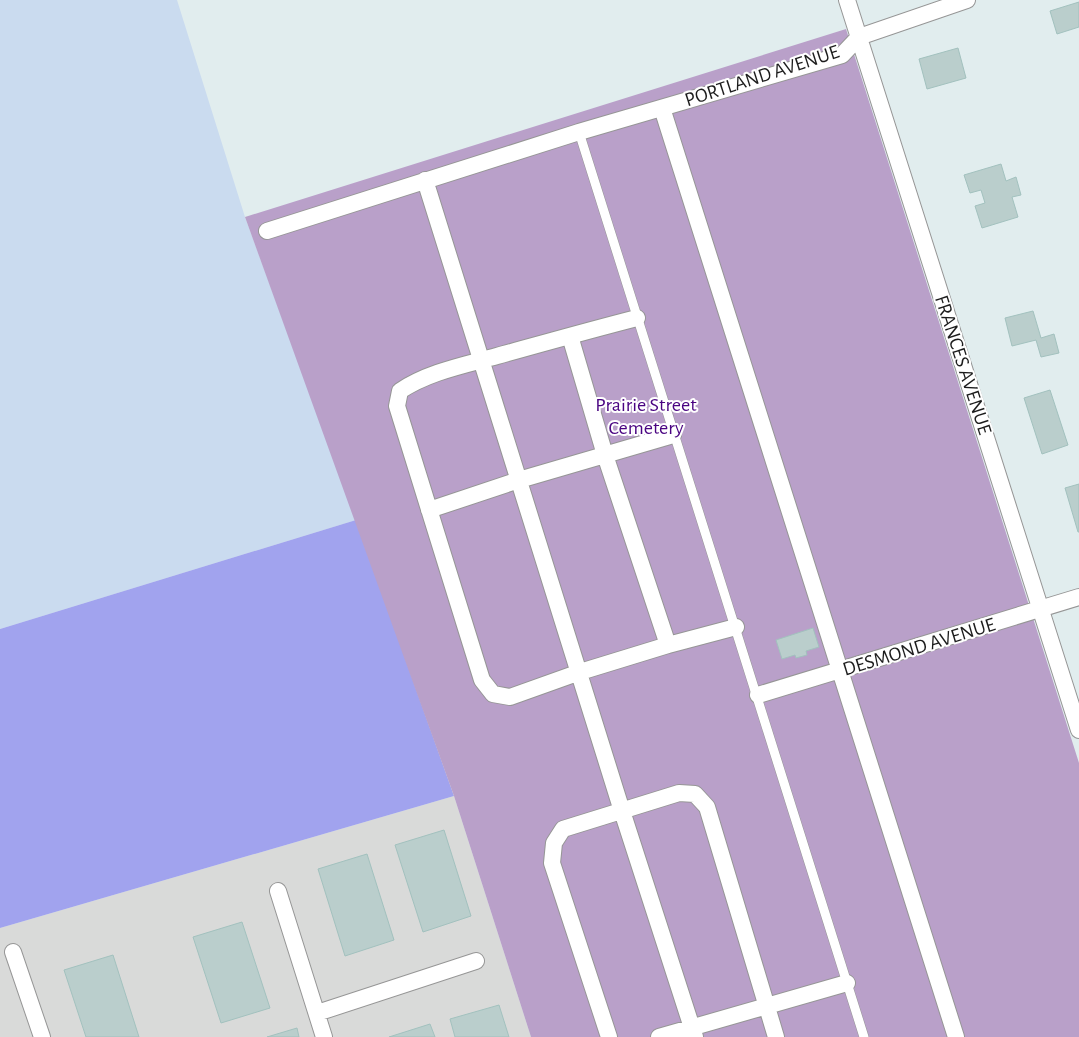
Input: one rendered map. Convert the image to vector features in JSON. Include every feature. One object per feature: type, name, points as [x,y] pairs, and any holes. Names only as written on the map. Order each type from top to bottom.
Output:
[{"type":"street","name":"FRANCES AVENUE","points":[[847,0],[1079,730]]},
{"type":"street","name":"PORTLAND AVENUE","points":[[267,230],[580,132],[842,55],[859,37],[967,0]]},
{"type":"street","points":[[662,108],[956,1037]]},
{"type":"street","points":[[425,180],[622,811],[694,1032]]},
{"type":"street","points":[[637,318],[416,380],[400,391],[397,406],[482,680],[493,694],[510,697],[580,672],[668,645],[736,627]]},
{"type":"street","points":[[570,336],[605,454],[668,645]]},
{"type":"street","points":[[429,510],[520,480],[673,435]]},
{"type":"street","name":"DESMOND AVENUE","points":[[758,695],[841,672],[1079,597]]},
{"type":"street","points":[[609,1037],[552,863],[554,842],[562,829],[679,793],[695,794],[707,807],[776,1037]]},
{"type":"street","points":[[278,891],[324,1037]]},
{"type":"street","points":[[13,952],[42,1037]]},
{"type":"street","points":[[317,1013],[476,961]]},
{"type":"street","points":[[659,1037],[694,1032],[766,1006],[847,983]]},
{"type":"lane","points":[[580,132],[673,435],[758,695],[864,1037]]},
{"type":"shaded area","points":[[0,0],[177,0],[245,217],[356,520],[0,629]]},
{"type":"shaded area","points":[[356,520],[454,796],[0,928],[0,629]]},
{"type":"shaded area","points":[[454,796],[531,1037],[0,1037],[0,928]]},
{"type":"green space","name":"Prairie Street Cemetery","points":[[846,29],[1079,763],[1079,1037],[531,1037],[454,796],[245,217]]},
{"type":"building","points":[[1079,2],[1079,27],[1057,34],[1050,11]]},
{"type":"building","points":[[958,48],[966,78],[927,89],[919,59]]},
{"type":"building","points":[[1001,164],[1006,181],[1016,177],[1021,195],[1012,197],[1018,217],[982,228],[975,206],[985,203],[981,190],[970,193],[964,175]]},
{"type":"building","points":[[1033,311],[1041,338],[1054,334],[1059,353],[1041,357],[1036,340],[1012,346],[1005,318]]},
{"type":"building","points":[[1050,390],[1068,445],[1042,454],[1024,398]]},
{"type":"building","points":[[1079,484],[1079,532],[1078,532],[1065,488]]},
{"type":"building","points":[[813,628],[819,647],[806,651],[807,655],[796,658],[795,655],[782,659],[776,640]]},
{"type":"building","points":[[444,830],[471,916],[423,932],[395,845]]},
{"type":"building","points":[[367,854],[394,940],[345,956],[318,869]]},
{"type":"building","points":[[242,922],[270,1008],[221,1023],[193,937]]},
{"type":"building","points":[[113,955],[139,1037],[86,1037],[64,970]]},
{"type":"building","points":[[499,1005],[509,1037],[455,1037],[450,1019]]},
{"type":"building","points":[[430,1024],[435,1037],[389,1037]]},
{"type":"building","points":[[297,1028],[299,1037],[267,1037]]}]
